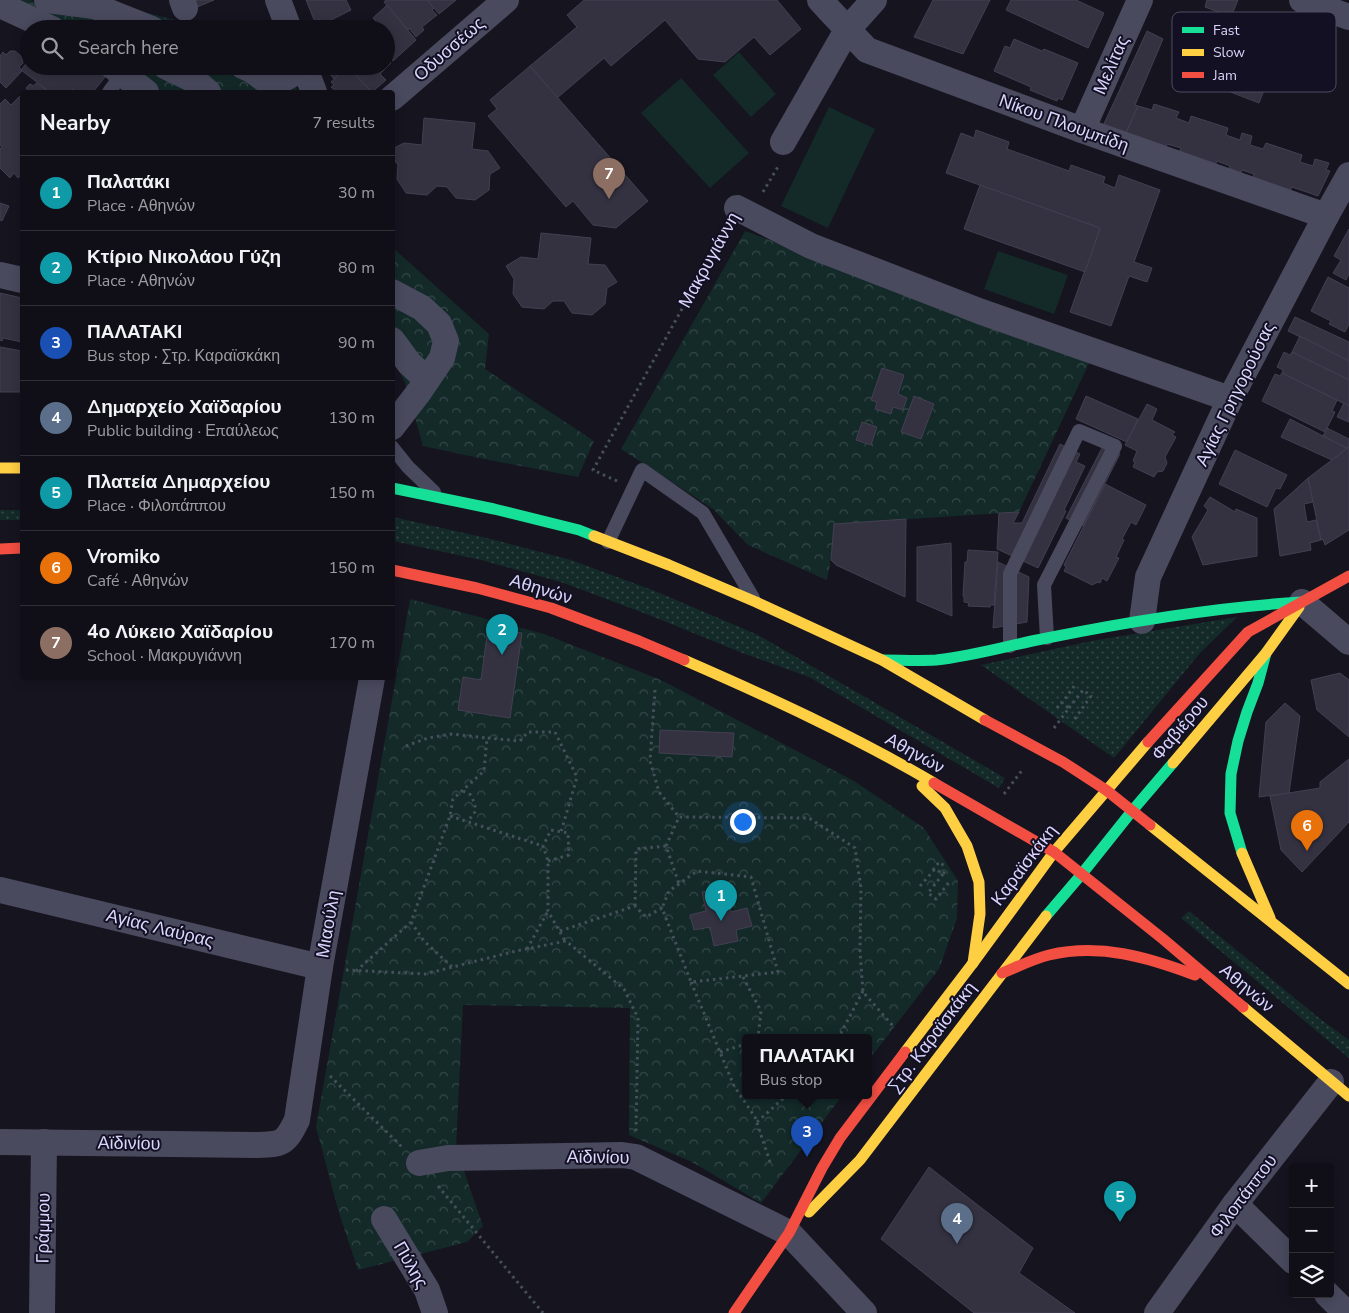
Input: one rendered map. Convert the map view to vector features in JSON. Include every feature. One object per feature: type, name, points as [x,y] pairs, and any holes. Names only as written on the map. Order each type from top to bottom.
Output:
[{"type":"main road","points":[[0,468],[20,468]]},
{"type":"main road","points":[[395,489],[494,509],[579,530],[756,602],[882,660],[989,722],[1064,762],[1106,790],[1349,984]]},
{"type":"main road","points":[[0,549],[20,548]]},
{"type":"main road","name":"Αθηνών","points":[[395,571],[477,588],[551,608],[639,641],[741,685],[898,762],[1054,852],[1163,939],[1340,1089]]},
{"type":"main road","name":"Φαβιέρου","points":[[1106,790],[1248,632],[1349,576]]},
{"type":"main road","points":[[882,660],[934,660],[964,656],[1047,638],[1142,621],[1254,605],[1302,602]]},
{"type":"main road","name":"Φαβιέρου","points":[[1081,875],[1132,811],[1266,653],[1302,602]]},
{"type":"main road","points":[[1266,653],[1238,741],[1231,774],[1230,813],[1240,848],[1270,920]]},
{"type":"main road","points":[[898,762],[945,808],[967,846],[979,882],[980,914],[973,963]]},
{"type":"main road","name":"Καραϊσκάκη","points":[[973,963],[1054,852],[1106,790]]},
{"type":"main road","points":[[1002,973],[1054,905],[1081,875]]},
{"type":"main road","points":[[1002,973],[1048,955],[1071,950],[1096,949],[1139,955],[1212,981]]},
{"type":"main road","name":"Στρ. Καραϊσκάκη","points":[[872,1096],[973,963]]},
{"type":"main road","name":"Στρ. Καραϊσκάκη","points":[[789,1233],[860,1160],[1002,973]]},
{"type":"main road","name":"Στρ. Καραϊσκάκη","points":[[734,1313],[789,1233],[822,1168],[840,1138],[870,1099]]},
{"type":"street","points":[[47,0],[94,6],[129,20]]},
{"type":"street","points":[[278,0],[286,20]]},
{"type":"street","name":"Οδυσσέως","points":[[395,95],[506,0]]},
{"type":"street","name":"Νίκου Πλουμπίδη","points":[[820,0],[867,50],[1082,130],[1326,216]]},
{"type":"street","points":[[783,142],[847,30],[874,0]]},
{"type":"street","name":"Μελίτας","points":[[1082,130],[1140,0]]},
{"type":"street","points":[[1302,0],[1335,12]]},
{"type":"street","points":[[0,5],[32,20]]},
{"type":"street","points":[[1336,12],[1349,17]]},
{"type":"street","points":[[184,75],[194,80],[206,90]]},
{"type":"street","points":[[258,75],[273,89],[293,75]]},
{"type":"street","points":[[307,75],[313,90]]},
{"type":"street","points":[[114,78],[141,90]]},
{"type":"street","name":"Αγίας Γρηγορούσας","points":[[1142,621],[1148,577],[1230,399],[1349,175]]},
{"type":"street","points":[[737,208],[811,246],[846,260],[979,311],[1230,399]]},
{"type":"street","points":[[0,275],[20,280]]},
{"type":"street","points":[[395,294],[422,308],[439,324],[446,342],[442,358],[395,422]]},
{"type":"street","points":[[395,344],[409,363],[427,380]]},
{"type":"street","points":[[1302,602],[1349,642]]},
{"type":"street","name":"Μιαούλη","points":[[258,1144],[283,1142],[290,1135],[297,1120],[320,967],[372,680]]},
{"type":"street","name":"Αγίας Λαύρας","points":[[0,890],[320,967]]},
{"type":"street","name":"Φιλοπάππου","points":[[1157,1313],[1235,1204],[1340,1089]]},
{"type":"street","name":"Αϊδινίου","points":[[0,1142],[258,1144]]},
{"type":"street","name":"Γράμμου","points":[[42,1313],[44,1142]]},
{"type":"street","name":"Αϊδινίου","points":[[419,1163],[448,1158],[622,1155],[636,1157],[789,1233]]},
{"type":"street","points":[[1235,1204],[1289,1256]]},
{"type":"street","name":"Πύλης","points":[[384,1219],[427,1290],[434,1313]]},
{"type":"street","points":[[789,1233],[864,1313]]},
{"type":"street","points":[[1331,1298],[1346,1313]]},
{"type":"lane","points":[[1010,646],[1010,574],[1079,431],[1115,446],[1044,585],[1047,638]]},
{"type":"lane","points":[[395,451],[408,467],[440,497]]},
{"type":"lane","points":[[608,542],[642,470],[703,513],[756,602]]},
{"type":"path","name":"Μακρυγιάννη","points":[[633,489],[593,470],[737,208],[764,191],[785,155],[783,142]]},
{"type":"path","points":[[1057,708],[1075,686]]},
{"type":"path","points":[[655,690],[650,760],[659,792],[679,817]]},
{"type":"path","points":[[1069,708],[1083,690],[1091,696],[1074,720]]},
{"type":"path","points":[[406,746],[428,738],[451,734],[520,741],[528,732],[555,732],[577,777],[561,832]]},
{"type":"path","points":[[355,971],[411,922],[450,816],[453,799],[484,771],[487,738]]},
{"type":"path","points":[[463,790],[471,795],[476,807],[473,817],[466,822]]},
{"type":"path","points":[[450,816],[543,846]]},
{"type":"path","points":[[679,817],[666,846],[679,884]]},
{"type":"path","points":[[679,817],[809,818],[855,848],[861,888],[860,952],[863,992],[894,1027]]},
{"type":"path","points":[[527,949],[548,911],[548,861],[543,846],[551,830],[568,834],[569,855],[548,861]]},
{"type":"path","points":[[666,846],[636,849],[635,906],[646,917],[662,908],[669,892],[697,871],[751,877],[778,972],[691,982]]},
{"type":"path","points":[[943,874],[928,893],[936,899],[951,881]]},
{"type":"path","points":[[560,931],[635,906]]},
{"type":"path","points":[[662,908],[734,1086],[742,1099]]},
{"type":"path","points":[[548,911],[566,942],[624,990],[638,1018],[636,1157]]},
{"type":"path","points":[[411,922],[424,942],[452,967]]},
{"type":"path","points":[[320,967],[355,971],[425,974],[527,949],[566,942]]},
{"type":"path","points":[[743,976],[761,1011],[758,1034]]},
{"type":"path","points":[[840,1034],[863,991]]},
{"type":"path","points":[[720,1052],[742,1045]]},
{"type":"path","points":[[324,1071],[419,1163],[543,1313]]},
{"type":"path","points":[[742,1099],[757,1122],[772,1165]]},
{"type":"path","points":[[757,1122],[783,1099]]},
{"type":"green space","points":[[14,0],[30,0],[38,3],[92,11],[106,20],[50,20],[19,8]]},
{"type":"green space","points":[[136,10],[175,20],[132,20]]},
{"type":"green space","points":[[739,52],[776,94],[751,117],[713,75]]},
{"type":"green space","points":[[134,75],[291,75],[297,90],[154,90]]},
{"type":"green space","points":[[681,78],[749,153],[710,188],[641,113]]},
{"type":"green space","points":[[829,107],[875,129],[828,228],[781,206]]},
{"type":"green space","points":[[745,231],[1091,359],[1019,512],[835,524],[827,580],[748,545],[713,509],[621,449]]},
{"type":"green space","points":[[395,250],[489,334],[485,369],[594,441],[578,477],[423,446],[405,382],[395,364]]},
{"type":"green space","points":[[998,251],[1068,275],[1054,314],[984,289]]},
{"type":"green space","points":[[0,510],[20,510],[20,520],[0,520]]},
{"type":"green space","points":[[395,517],[491,539],[571,560],[655,591],[758,635],[1005,778],[999,788],[809,677],[561,582],[481,560],[395,541]]},
{"type":"green space","points":[[410,599],[544,634],[661,680],[854,781],[924,828],[958,881],[957,918],[939,969],[872,1056],[872,1034],[742,1034],[742,1099],[840,1099],[761,1203],[692,1162],[629,1135],[630,1008],[463,1005],[456,1148],[483,1226],[467,1242],[358,1270],[339,1213],[316,1127]]},
{"type":"green space","points":[[1237,617],[1200,653],[1114,758],[981,665],[1091,641]]},
{"type":"green space","points":[[1189,911],[1319,1018],[1349,1040],[1349,1058],[1181,918]]},
{"type":"building","points":[[191,0],[214,0],[195,8]]},
{"type":"building","points":[[306,0],[346,0],[351,10],[331,20],[314,20]]},
{"type":"building","points":[[386,0],[427,0],[437,15],[422,27],[424,30],[416,37],[384,2]]},
{"type":"building","points":[[427,0],[456,0],[439,14]]},
{"type":"building","points":[[584,0],[777,0],[801,29],[770,55],[754,37],[725,62],[698,59],[665,20],[611,66],[604,58],[557,98],[530,66],[577,27],[567,15]]},
{"type":"building","points":[[933,0],[990,0],[963,54],[914,37]]},
{"type":"building","points":[[1011,0],[1076,0],[1104,13],[1088,48],[1006,10]]},
{"type":"building","points":[[1207,0],[1238,0],[1233,12],[1218,12],[1205,7]]},
{"type":"building","points":[[387,5],[416,40],[395,59],[395,20],[375,20],[373,18]]},
{"type":"building","points":[[1147,31],[1163,39],[1135,105],[1138,106],[1125,135],[1102,128]]},
{"type":"building","points":[[1014,39],[1078,63],[1062,100],[1058,98],[1057,101],[1030,90],[1031,87],[994,71],[1005,46],[1010,48]]},
{"type":"building","points":[[10,51],[15,51],[20,55],[20,73],[6,88],[0,82],[0,56],[3,52],[6,55]]},
{"type":"building","points":[[530,66],[648,201],[616,228],[593,225],[573,201],[566,207],[488,116],[497,109],[490,100]]},
{"type":"building","points":[[28,75],[103,75],[105,77],[95,90],[47,90]]},
{"type":"building","points":[[339,75],[356,75],[370,90],[335,90],[331,87],[334,85],[331,82]]},
{"type":"building","points":[[356,75],[381,75],[386,80],[374,90],[370,90]]},
{"type":"building","points":[[36,83],[47,90],[28,90],[26,88],[30,84],[34,86]]},
{"type":"building","points":[[1231,92],[1263,92],[1259,103]]},
{"type":"building","points":[[20,96],[20,176],[18,178],[14,173],[10,178],[0,168],[0,149],[2,147],[0,145],[0,104],[5,99],[11,105]]},
{"type":"building","points":[[1154,104],[1179,112],[1176,118],[1189,123],[1191,116],[1228,128],[1226,135],[1240,140],[1242,133],[1252,136],[1250,145],[1263,149],[1266,143],[1302,155],[1300,162],[1313,166],[1315,159],[1329,163],[1326,170],[1330,171],[1318,196],[1292,187],[1290,191],[1253,178],[1254,174],[1242,170],[1241,173],[1217,161],[1215,165],[1179,153],[1181,148],[1167,144],[1165,149],[1125,135],[1138,106],[1152,110]]},
{"type":"building","points":[[424,118],[475,123],[472,149],[488,151],[500,168],[490,174],[489,190],[475,200],[456,198],[447,187],[437,186],[427,195],[406,193],[397,179],[398,165],[395,160],[395,148],[404,143],[422,145]]},
{"type":"building","points":[[976,130],[1009,142],[1007,149],[1069,171],[1071,165],[1105,177],[1103,183],[1115,188],[1119,175],[1160,190],[1134,262],[1152,268],[1147,282],[1129,276],[1111,326],[1070,312],[1100,228],[946,173],[961,133],[974,138]]},
{"type":"building","points":[[980,185],[1100,228],[1085,272],[964,229]]},
{"type":"building","points":[[0,203],[9,206],[2,221],[0,220]]},
{"type":"building","points":[[1349,229],[1349,274],[1346,280],[1333,273],[1341,260],[1334,256]]},
{"type":"building","points":[[541,233],[591,238],[588,264],[605,265],[617,282],[607,288],[605,304],[592,315],[572,313],[564,301],[553,301],[544,309],[522,307],[513,294],[514,279],[506,266],[521,257],[538,259]]},
{"type":"building","points":[[1328,277],[1349,288],[1349,324],[1345,332],[1329,324],[1331,321],[1311,311]]},
{"type":"building","points":[[0,293],[20,298],[20,342],[3,338],[2,341],[0,340]]},
{"type":"building","points":[[1295,317],[1349,342],[1349,361],[1288,331]]},
{"type":"building","points":[[1300,336],[1349,361],[1349,380],[1292,352]]},
{"type":"building","points":[[0,347],[20,351],[20,392],[0,392]]},
{"type":"building","points":[[1284,352],[1290,355],[1292,352],[1349,380],[1349,406],[1282,373],[1283,370],[1277,367]]},
{"type":"building","points":[[882,368],[904,375],[898,394],[907,398],[903,410],[893,407],[891,414],[875,409],[877,402],[871,400]]},
{"type":"building","points":[[1282,373],[1337,400],[1332,411],[1335,412],[1325,432],[1262,401],[1275,374],[1280,376]]},
{"type":"building","points":[[914,396],[934,404],[921,439],[901,432]]},
{"type":"building","points":[[1086,396],[1138,419],[1127,442],[1076,419]]},
{"type":"building","points":[[1344,403],[1349,406],[1349,422],[1337,417]]},
{"type":"building","points":[[1147,404],[1157,409],[1152,420],[1175,432],[1172,435],[1176,437],[1165,457],[1167,463],[1163,471],[1157,472],[1154,477],[1133,467],[1137,451],[1125,445]]},
{"type":"building","points":[[1290,419],[1347,448],[1332,460],[1281,437]]},
{"type":"building","points":[[862,422],[877,427],[871,445],[856,440]]},
{"type":"building","points":[[1327,428],[1349,439],[1349,447],[1347,448],[1323,436]]},
{"type":"building","points":[[1060,444],[1080,454],[1076,462],[1085,466],[1064,510],[1066,511],[1038,568],[997,549],[999,513],[1019,512],[1013,523],[1022,523]]},
{"type":"building","points":[[1103,446],[1120,454],[1083,526],[1066,518]]},
{"type":"building","points":[[1349,447],[1349,530],[1325,545],[1323,539],[1321,540],[1308,478]]},
{"type":"building","points":[[1235,450],[1287,475],[1280,489],[1276,488],[1267,507],[1219,484]]},
{"type":"building","points":[[1308,478],[1313,502],[1304,504],[1307,522],[1316,520],[1321,540],[1310,543],[1311,550],[1280,556],[1274,509]]},
{"type":"building","points":[[1105,484],[1146,505],[1136,525],[1131,522],[1122,539],[1124,540],[1116,557],[1119,558],[1107,581],[1102,578],[1100,583],[1092,585],[1064,571],[1066,567],[1064,565]]},
{"type":"building","points":[[1210,497],[1235,512],[1236,509],[1257,518],[1257,556],[1203,565],[1192,537],[1208,510],[1204,506]]},
{"type":"building","points":[[906,519],[905,597],[836,565],[831,560],[834,524]]},
{"type":"building","points":[[951,543],[952,616],[917,601],[917,547]]},
{"type":"building","points":[[968,550],[998,552],[994,605],[990,605],[990,607],[968,606],[969,603],[964,602],[965,562],[967,562]]},
{"type":"building","points":[[998,562],[1029,577],[1027,622],[993,628]]},
{"type":"building","points":[[488,628],[522,633],[510,718],[458,710],[463,677],[481,680]]},
{"type":"building","points":[[1340,673],[1349,680],[1349,737],[1317,710],[1311,680]]},
{"type":"building","points":[[1285,703],[1300,716],[1289,793],[1259,797],[1266,722]]},
{"type":"building","points":[[660,730],[734,733],[732,757],[659,753]]},
{"type":"building","points":[[1349,759],[1349,822],[1302,872],[1281,850],[1270,796],[1320,788],[1320,782]]},
{"type":"building","points":[[726,887],[731,912],[747,908],[752,926],[736,930],[738,941],[714,946],[710,927],[694,930],[690,915],[706,911],[702,892]]},
{"type":"building","points":[[929,1167],[1033,1248],[1019,1273],[1075,1313],[974,1313],[881,1239]]},
{"type":"traffic: fast","points":[[395,489],[494,509],[579,530],[594,536]]},
{"type":"traffic: fast","points":[[883,660],[950,658],[1142,620],[1238,607],[1302,602]]},
{"type":"traffic: fast","points":[[1242,853],[1230,813],[1231,774],[1238,741],[1266,653]]},
{"type":"traffic: fast","points":[[1046,916],[1173,763]]},
{"type":"traffic: slow","points":[[0,468],[20,468]]},
{"type":"traffic: slow","points":[[594,536],[756,602],[882,660],[985,720]]},
{"type":"traffic: slow","points":[[1173,763],[1266,653],[1299,607]]},
{"type":"traffic: slow","points":[[684,660],[811,718],[873,749],[934,783]]},
{"type":"traffic: slow","points":[[905,1052],[1054,852],[1148,742]]},
{"type":"traffic: slow","points":[[922,786],[945,808],[967,846],[979,882],[980,914],[973,963]]},
{"type":"traffic: slow","points":[[1150,825],[1349,984]]},
{"type":"traffic: slow","points":[[1242,853],[1270,918]]},
{"type":"traffic: slow","points":[[809,1212],[860,1160],[1046,916]]},
{"type":"traffic: slow","points":[[1243,1007],[1349,1096]]},
{"type":"traffic: jam","points":[[0,549],[20,548]]},
{"type":"traffic: jam","points":[[395,571],[477,588],[551,608],[684,660]]},
{"type":"traffic: jam","points":[[1148,742],[1248,632],[1349,576]]},
{"type":"traffic: jam","points":[[985,720],[1063,762],[1106,790],[1150,825]]},
{"type":"traffic: jam","points":[[934,783],[1054,852],[1163,939],[1243,1007]]},
{"type":"traffic: jam","points":[[1002,973],[1049,955],[1068,952],[1105,951],[1141,958],[1195,975]]},
{"type":"traffic: jam","points":[[872,1096],[905,1052]]},
{"type":"traffic: jam","points":[[734,1313],[789,1233],[822,1168],[840,1138],[869,1099]]},
{"type":"place","name":"4ο Λύκειο Χαϊδαρίου","points":[[609,199]]},
{"type":"place","name":"Κτίριο Νικολάου Γύζη","points":[[502,655]]},
{"type":"place","name":"Vromiko","points":[[1307,851]]},
{"type":"place","name":"Παλατάκι","points":[[721,921]]},
{"type":"place","name":"ΠΑΛΑΤΑΚΙ","points":[[807,1157]]},
{"type":"place","name":"Πλατεία Δημαρχείου","points":[[1120,1222]]},
{"type":"place","name":"Δημαρχείο Χαϊδαρίου","points":[[957,1244]]}]
